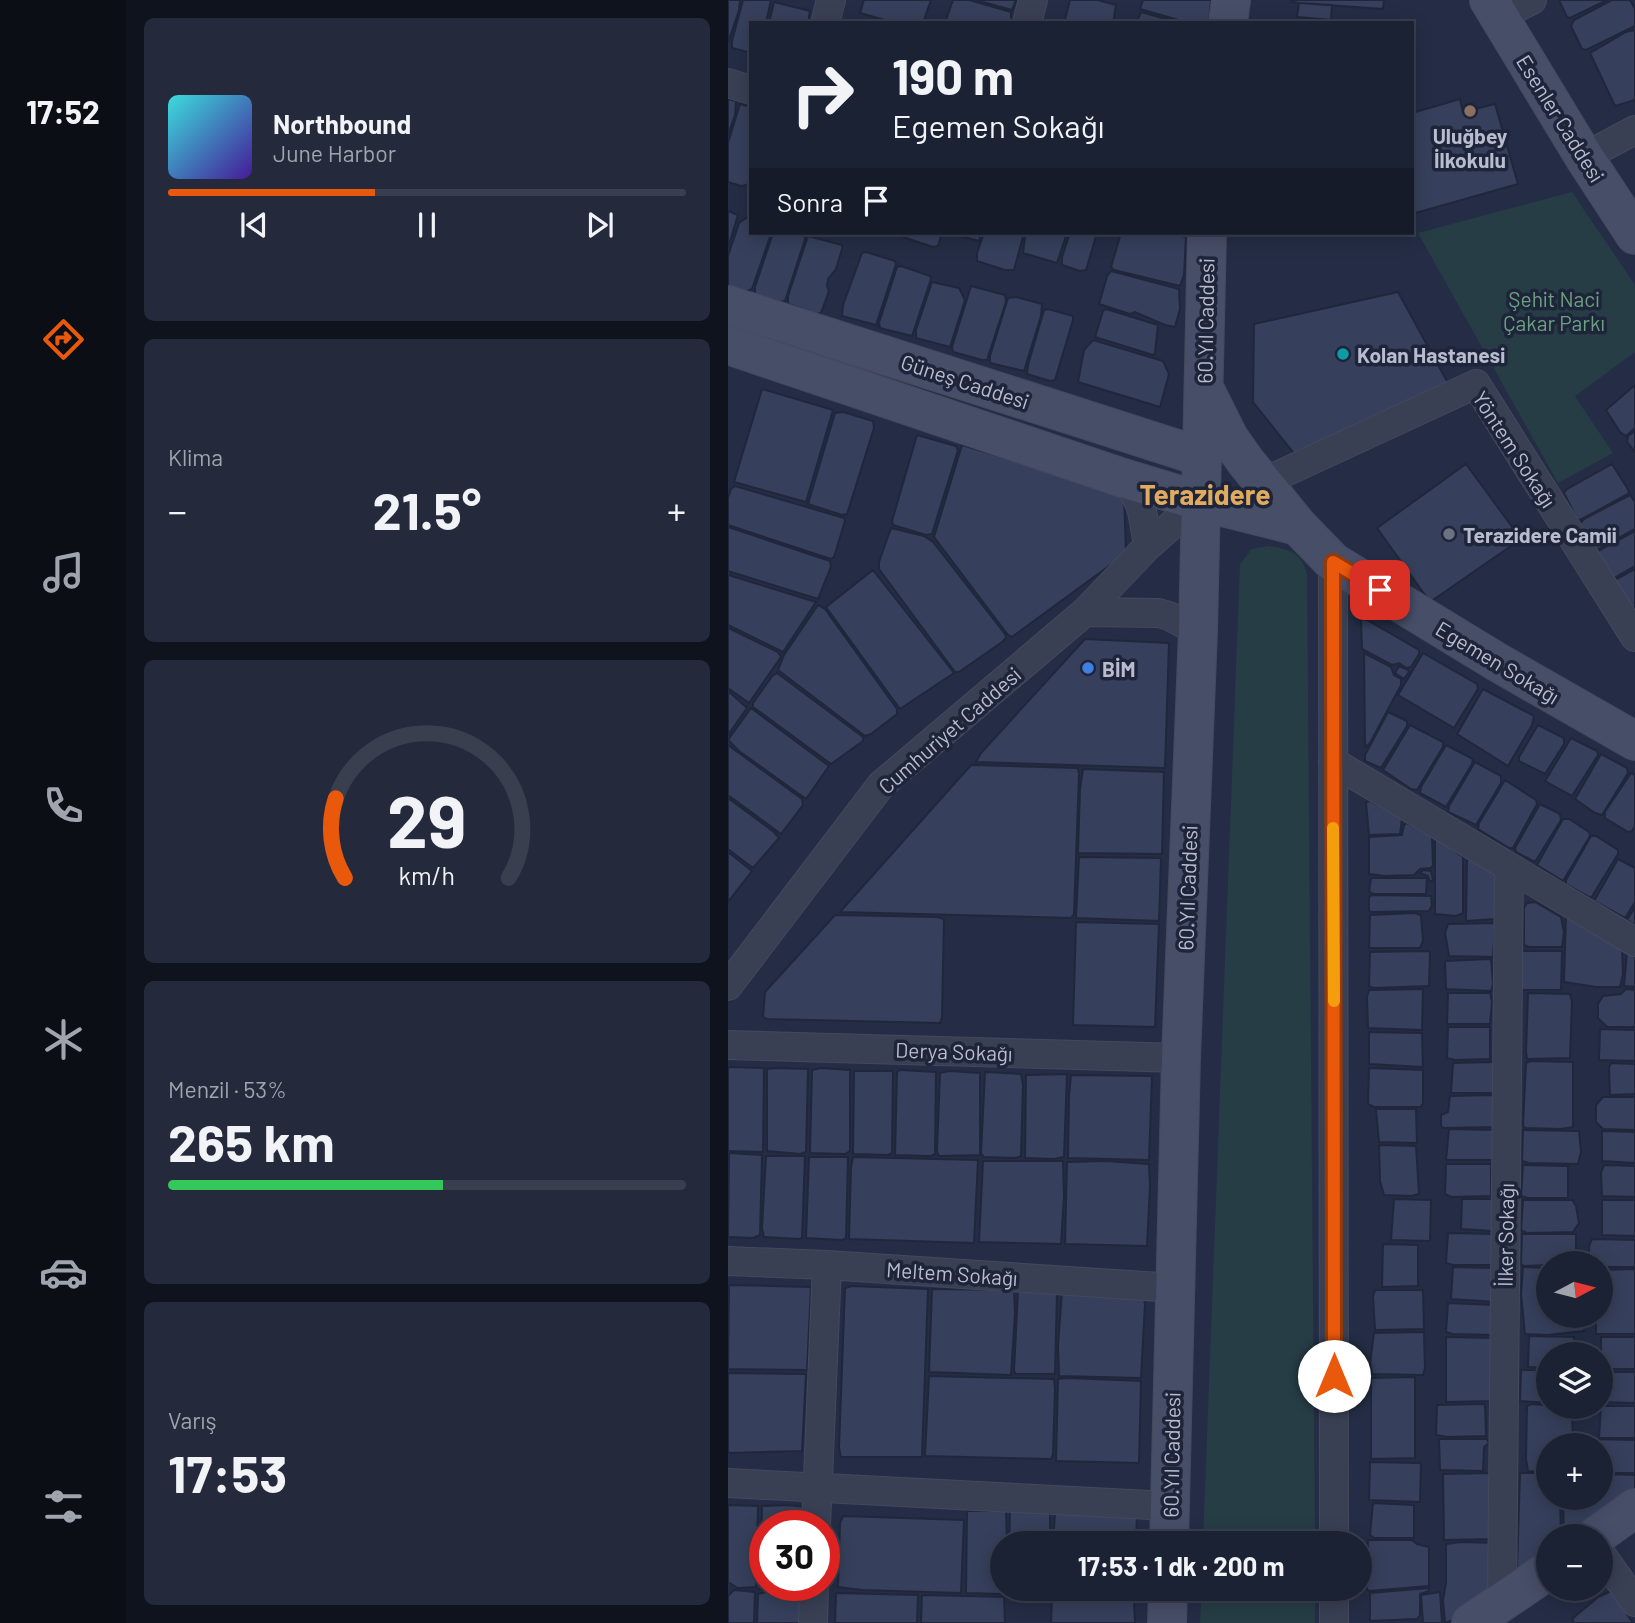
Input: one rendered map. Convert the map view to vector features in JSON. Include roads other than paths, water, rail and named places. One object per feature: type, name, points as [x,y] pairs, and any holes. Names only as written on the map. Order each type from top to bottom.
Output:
[{"type":"main road","points":[[1228,21],[1231,0]]},
{"type":"main road","name":"Esenler Caddesi","points":[[1493,8],[1635,235]]},
{"type":"main road","name":"60.Yıl Caddesi","points":[[1169,1531],[1181,1058],[1198,631],[1207,235]]},
{"type":"main road","name":"Güneş Caddesi","points":[[734,307],[1202,457]]},
{"type":"main road","name":"Güneş Caddesi","points":[[728,345],[1123,478],[1298,526]]},
{"type":"main road","name":"Egemen Sokağı","points":[[1204,388],[1229,438],[1298,526],[1333,562],[1497,662],[1635,741]]},
{"type":"main road","points":[[1613,1524],[1635,1508]]},
{"type":"main road","points":[[1487,1613],[1536,1579]]},
{"type":"main road","points":[[1167,1623],[1168,1601]]},
{"type":"street","points":[[826,21],[831,0]]},
{"type":"street","points":[[1028,21],[1033,0]]},
{"type":"street","points":[[1493,8],[1532,0]]},
{"type":"street","points":[[728,83],[749,89]]},
{"type":"street","points":[[1584,157],[1635,130]]},
{"type":"street","points":[[728,345],[734,307]]},
{"type":"street","name":"Yöntem Sokağı","points":[[1264,482],[1476,384],[1635,637]]},
{"type":"street","points":[[1123,478],[1137,494],[1148,546]]},
{"type":"street","name":"Cumhuriyet Caddesi","points":[[728,986],[881,785],[1085,611],[1148,546],[1199,501]]},
{"type":"street","points":[[1333,562],[1334,1531]]},
{"type":"street","points":[[1085,611],[1159,613],[1198,631]]},
{"type":"street","points":[[1333,762],[1635,942]]},
{"type":"street","name":"İlker Sokağı","points":[[1487,1613],[1509,867]]},
{"type":"street","name":"Derya Sokağı","points":[[728,1045],[1181,1058]]},
{"type":"street","name":"Meltem Sokağı","points":[[728,1261],[1175,1288]]},
{"type":"street","points":[[816,1510],[827,1265]]},
{"type":"street","points":[[728,1483],[1169,1506]]},
{"type":"street","points":[[1613,1571],[1635,1602]]},
{"type":"street","points":[[813,1623],[814,1601]]},
{"type":"street","points":[[1334,1601],[1334,1623]]},
{"type":"place","name":"Uluğbey İlkokulu","points":[[1470,111]]},
{"type":"place","name":"Kolan Hastanesi","points":[[1343,354]]},
{"type":"place","name":"Terazidere Camii","points":[[1449,534]]},
{"type":"place","name":"BİM","points":[[1088,668]]},
{"type":"district","name":"Terazidere","points":[[1205,494]]},
{"type":"park label","name":"Şehit Naci Çakar Parkı","points":[[1554,310]]}]
